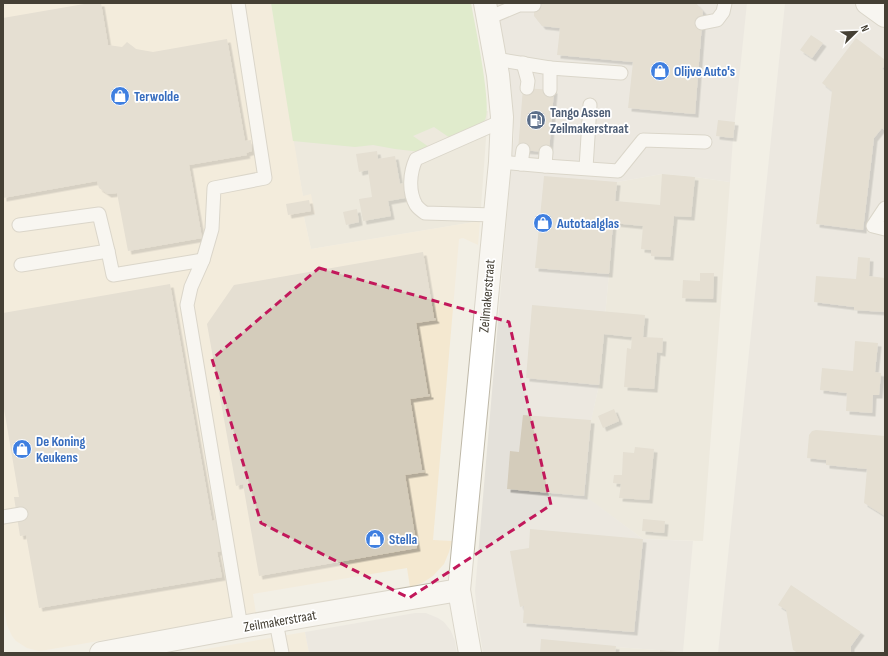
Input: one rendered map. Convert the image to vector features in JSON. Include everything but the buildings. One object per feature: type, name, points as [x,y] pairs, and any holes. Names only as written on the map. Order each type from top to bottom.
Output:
[{"type":"street","points":[[867,3],[885,16]]},
{"type":"street","name":"Zeilmakerstraat","points":[[470,653],[459,590],[500,162],[502,121],[499,82],[487,10]]},
{"type":"street","name":"Zeilmakerstraat","points":[[101,653],[459,590]]},
{"type":"lane","points":[[238,3],[265,178],[214,188],[212,229],[203,260],[191,287],[187,305],[241,628]]},
{"type":"lane","points":[[702,23],[716,20],[722,12],[724,3]]},
{"type":"lane","points":[[487,10],[518,4],[534,5]]},
{"type":"lane","points":[[495,59],[550,68],[622,73]]},
{"type":"lane","points":[[523,63],[528,81],[527,88]]},
{"type":"lane","points":[[550,68],[550,90]]},
{"type":"lane","points":[[586,168],[590,105]]},
{"type":"lane","points":[[494,215],[425,213],[416,205],[411,192],[411,180],[416,159],[502,121]]},
{"type":"lane","points":[[500,162],[618,171],[643,140],[704,142]]},
{"type":"lane","points":[[521,164],[523,150]]},
{"type":"lane","points":[[545,166],[546,152]]},
{"type":"lane","points":[[885,208],[872,226],[885,228]]},
{"type":"lane","points":[[19,225],[99,214],[113,275],[203,260]]},
{"type":"lane","points":[[21,265],[108,251]]},
{"type":"lane","points":[[3,517],[21,514]]},
{"type":"lane","points":[[276,622],[282,653]]},
{"type":"highlighted area","points":[[319,268],[509,322],[551,505],[409,598],[261,523],[212,359]]},
{"type":"shaded area","points":[[3,3],[271,3],[303,196],[311,194],[315,214],[304,217],[311,249],[480,221],[478,245],[463,238],[459,239],[433,540],[452,541],[444,564],[433,576],[422,583],[410,587],[407,568],[253,594],[256,614],[39,651],[27,648],[16,641],[12,636],[7,625],[3,602]]},
{"type":"shaded area","points":[[497,3],[747,3],[730,182],[662,174],[617,182],[599,385],[591,421],[585,496],[643,539],[693,541],[683,652],[616,647],[615,653],[483,653],[475,591],[514,134],[511,86]]},
{"type":"shaded area","points":[[785,3],[885,3],[885,653],[718,653]]},
{"type":"shaded area","points":[[488,111],[480,221],[311,249],[304,217],[315,214],[303,196],[293,141]]},
{"type":"shaded area","points":[[662,174],[730,182],[703,541],[643,539],[584,496],[591,420],[599,385],[617,182]]},
{"type":"shaded area","points":[[415,613],[426,613],[444,622],[451,631],[455,641],[457,653],[309,653],[305,632]]},
{"type":"shaded area","points":[[305,632],[309,653],[183,653]]},
{"type":"shaded area","points":[[616,647],[683,652],[615,653]]},
{"type":"green space","points":[[271,3],[471,3],[487,99],[487,113],[485,120],[474,128],[450,138],[434,127],[413,136],[429,147],[421,152],[373,145],[355,147],[293,141]]},
{"type":"place","name":"Olijve Auto's","points":[[660,71]]},
{"type":"place","name":"Terwolde","points":[[120,96]]},
{"type":"place","name":"Tango Assen Zeilmakerstraat","points":[[536,120]]},
{"type":"place","name":"Autotaalglas","points":[[543,223]]},
{"type":"place","name":"De Koning Keukens","points":[[22,449]]},
{"type":"place","name":"Stella","points":[[375,539]]}]
